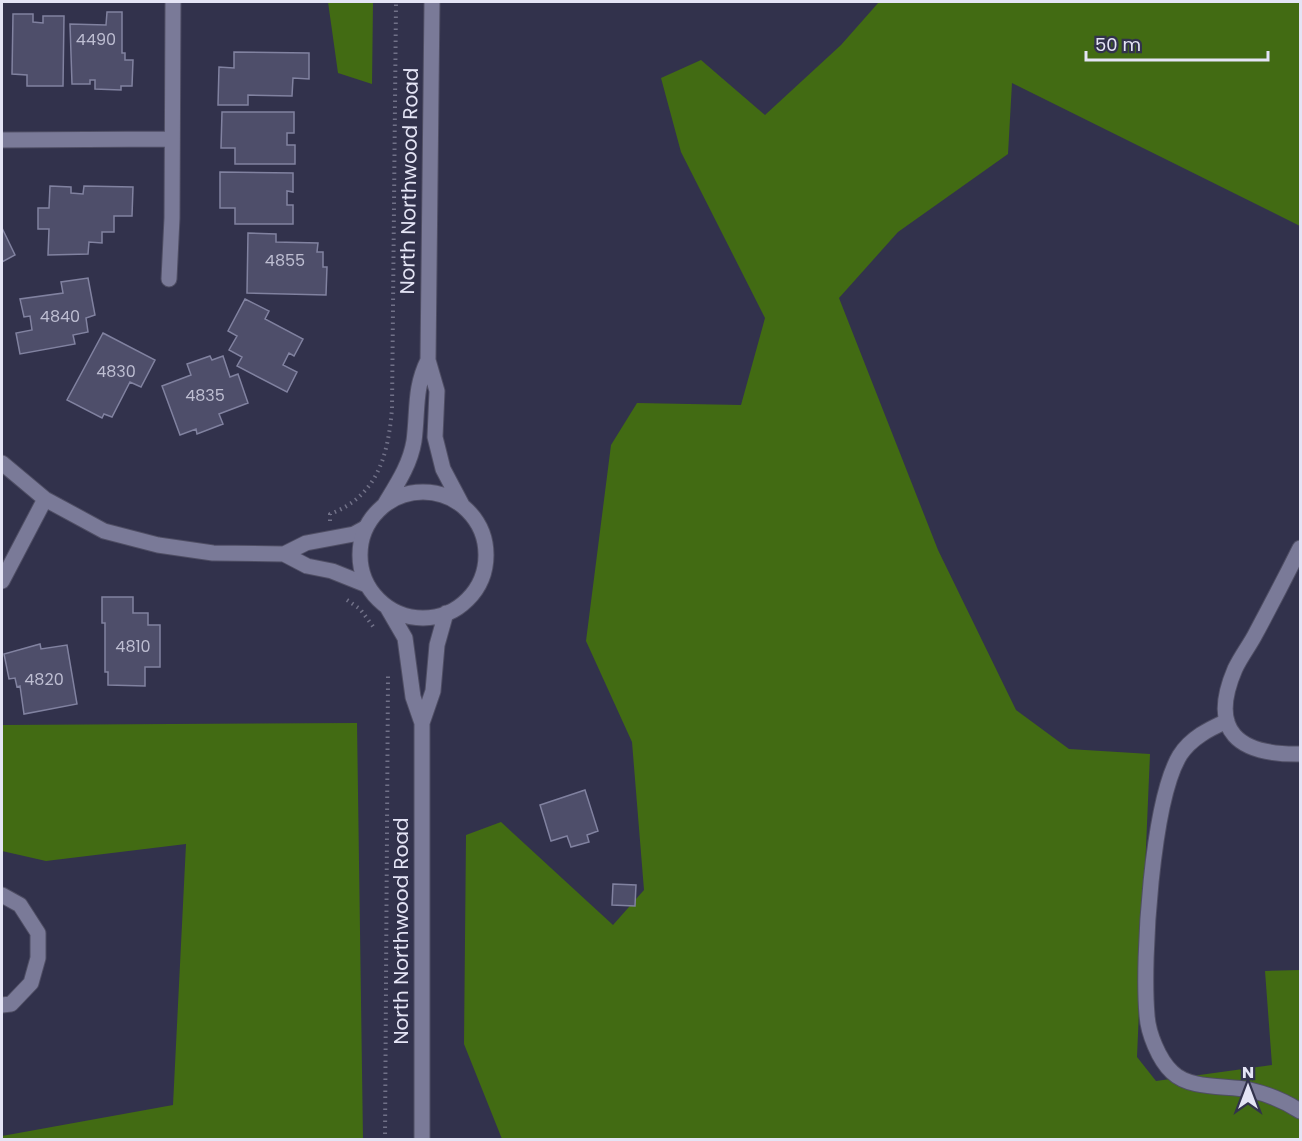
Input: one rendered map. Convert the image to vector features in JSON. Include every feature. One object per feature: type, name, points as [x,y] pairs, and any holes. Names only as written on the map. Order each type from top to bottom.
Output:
[{"type":"street","points":[[169,279],[172,218],[173,2]]},
{"type":"street","name":"North Northwood Road","points":[[432,2],[428,360],[437,391],[435,437],[443,469],[462,505]]},
{"type":"street","points":[[2,140],[171,139]]},
{"type":"street","name":"North Northwood Road","points":[[384,505],[403,475],[413,443],[418,380],[428,360]]},
{"type":"street","points":[[2,463],[45,499],[104,531],[158,545],[213,553],[284,554],[307,566],[332,571],[367,585]]},
{"type":"street","points":[[423,492],[444,496],[462,505],[480,528],[486,556],[479,584],[465,601],[446,613],[422,618],[410,617],[387,607],[367,585],[360,563],[361,539],[365,528],[384,505],[403,495],[423,492]]},
{"type":"street","points":[[2,581],[45,499]]},
{"type":"street","points":[[284,554],[306,543],[354,534],[365,528]]},
{"type":"street","points":[[1300,548],[1237,666],[1225,703],[1227,721],[1241,743],[1257,752],[1300,754]]},
{"type":"street","name":"North Northwood Road","points":[[387,607],[405,638],[413,697],[423,723]]},
{"type":"street","name":"North Northwood Road","points":[[422,1140],[423,723],[434,691],[437,645],[446,613]]},
{"type":"street","points":[[1227,721],[1202,733],[1181,753],[1167,780],[1151,895],[1147,1017],[1158,1053],[1172,1073],[1190,1082],[1252,1090],[1300,1111]]},
{"type":"street","points":[[2,895],[20,905],[38,933],[38,958],[31,983],[11,1004],[2,1005]]},
{"type":"green space","points":[[328,2],[373,2],[372,84],[338,73]]},
{"type":"green space","points":[[879,2],[1300,2],[1300,226],[1012,83],[1008,154],[898,232],[839,298],[938,550],[1016,710],[1069,749],[1150,754],[1137,1057],[1156,1081],[1272,1065],[1265,971],[1300,970],[1300,1139],[502,1139],[464,1044],[466,835],[501,822],[613,925],[644,890],[632,742],[586,641],[611,445],[637,403],[741,405],[765,318],[681,152],[661,78],[701,60],[765,115],[841,45]]},
{"type":"green space","points":[[357,723],[363,1139],[2,1139],[2,1136],[173,1105],[186,844],[46,861],[2,851],[2,725]]},
{"type":"building","points":[[107,12],[122,12],[122,53],[125,53],[125,60],[133,60],[132,86],[121,86],[121,90],[95,89],[95,80],[90,80],[90,84],[72,84],[70,24],[106,25]]},
{"type":"building","points":[[13,14],[33,14],[33,22],[43,23],[43,16],[64,16],[63,86],[27,86],[27,75],[12,74]]},
{"type":"building","points":[[234,52],[309,53],[309,79],[293,78],[292,96],[248,95],[248,105],[218,105],[219,67],[234,68]]},
{"type":"building","points":[[222,112],[294,112],[294,133],[287,133],[287,145],[295,145],[295,164],[235,164],[235,148],[221,148]]},
{"type":"building","points":[[220,172],[293,173],[293,192],[287,191],[287,205],[293,205],[293,224],[235,224],[235,208],[220,208]]},
{"type":"building","points":[[50,186],[71,187],[71,193],[83,194],[84,186],[133,187],[132,216],[114,216],[114,232],[102,232],[102,243],[89,242],[88,254],[48,255],[49,229],[38,229],[38,208],[49,208]]},
{"type":"building","points":[[2,228],[15,255],[2,262]]},
{"type":"building","points":[[248,233],[276,234],[276,242],[318,243],[317,252],[323,252],[323,267],[327,267],[326,295],[247,293]]},
{"type":"building","points":[[88,278],[95,315],[86,318],[88,332],[73,335],[75,344],[20,354],[16,333],[32,330],[30,316],[24,317],[20,299],[63,293],[61,282]]},
{"type":"building","points":[[245,299],[269,311],[265,319],[303,339],[294,356],[289,353],[283,365],[297,372],[287,392],[237,366],[242,357],[229,350],[237,336],[228,331]]},
{"type":"building","points":[[103,333],[155,360],[141,387],[130,382],[112,417],[104,414],[102,418],[67,400]]},
{"type":"building","points":[[210,356],[212,360],[223,356],[230,377],[238,374],[248,403],[219,414],[223,424],[197,434],[196,429],[180,435],[162,386],[191,375],[187,364]]},
{"type":"building","points":[[102,597],[133,597],[133,613],[148,613],[148,625],[160,625],[160,667],[145,667],[145,686],[108,685],[108,672],[105,672],[105,623],[102,623]]},
{"type":"building","points":[[40,644],[41,649],[67,645],[77,704],[24,714],[20,686],[17,687],[15,678],[9,679],[4,654]]},
{"type":"building","points":[[585,790],[598,831],[587,835],[589,842],[571,847],[567,836],[551,841],[540,805]]},
{"type":"building","points":[[613,884],[636,885],[635,906],[612,905]]}]
